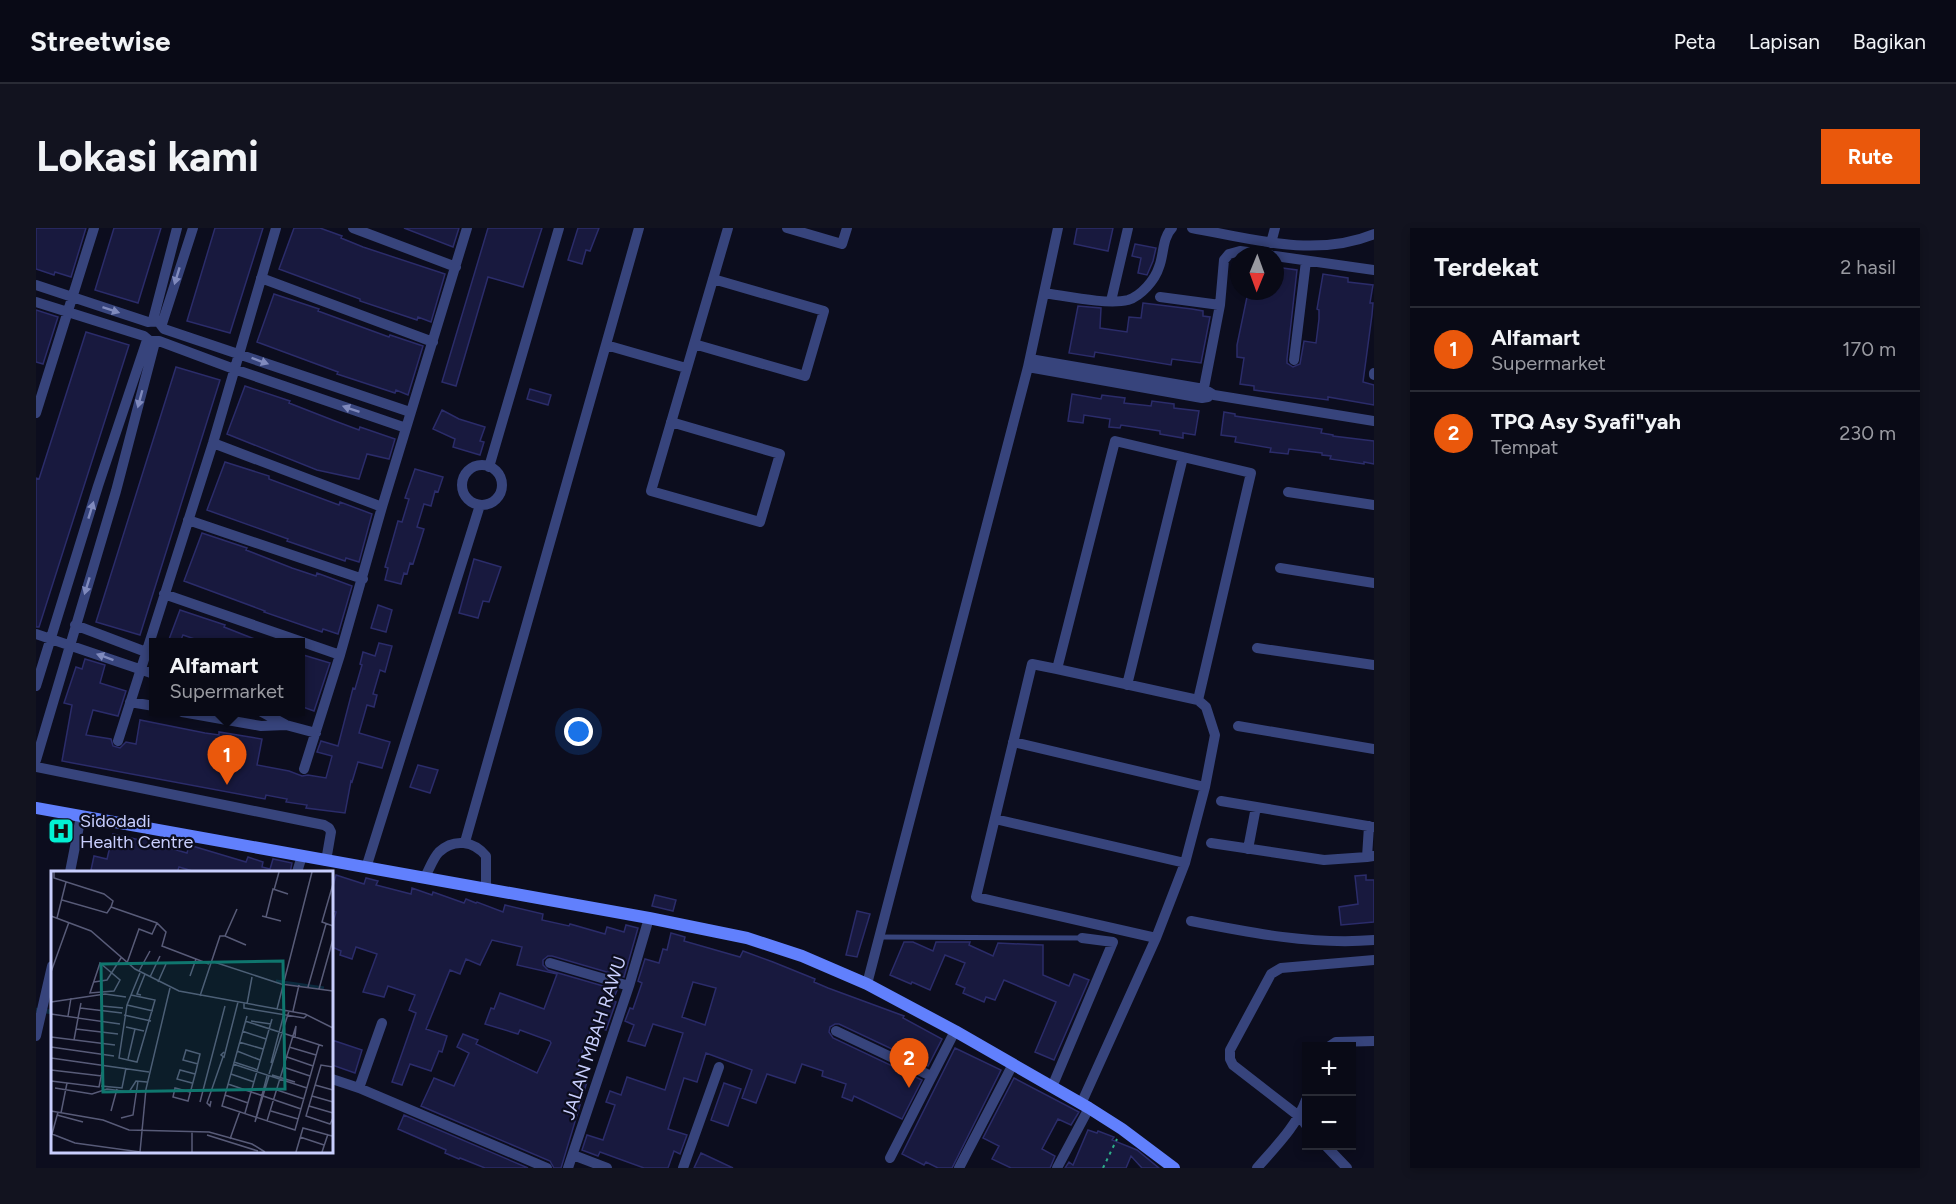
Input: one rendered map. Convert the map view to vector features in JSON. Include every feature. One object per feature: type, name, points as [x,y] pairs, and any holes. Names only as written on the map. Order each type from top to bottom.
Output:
[{"type":"street","points":[[36,413],[40,382],[67,313],[94,228]]},
{"type":"street","points":[[151,340],[164,336],[157,324],[177,228]]},
{"type":"street","points":[[157,324],[193,228]]},
{"type":"street","points":[[150,638],[213,443],[276,228]]},
{"type":"street","points":[[353,228],[456,267]]},
{"type":"street","points":[[304,769],[467,228]]},
{"type":"street","points":[[489,466],[559,228]]},
{"type":"street","points":[[465,842],[639,228]]},
{"type":"street","points":[[671,422],[780,454],[760,522],[651,491],[671,422],[728,228]]},
{"type":"street","points":[[787,228],[842,244],[847,228]]},
{"type":"street","points":[[867,984],[1029,363],[1058,228]]},
{"type":"street","points":[[1112,301],[1128,228]]},
{"type":"street","points":[[1044,293],[1112,301],[1130,300],[1146,288],[1156,276],[1166,238],[1172,228]]},
{"type":"street","points":[[1192,228],[1245,233],[1271,243],[1301,245],[1345,244],[1374,234]]},
{"type":"street","points":[[1271,243],[1275,228]]},
{"type":"street","points":[[1203,393],[1220,305],[1224,260],[1230,254]]},
{"type":"street","points":[[1284,257],[1374,270]]},
{"type":"street","points":[[1294,360],[1306,261]]},
{"type":"street","points":[[261,278],[433,342]]},
{"type":"street","points":[[694,344],[805,376],[824,311],[713,279]]},
{"type":"street","points":[[36,285],[157,324],[305,378],[410,412]]},
{"type":"street","points":[[1160,297],[1220,305]]},
{"type":"street","points":[[36,302],[406,428]]},
{"type":"street","points":[[36,760],[116,490],[151,340],[143,328],[157,324]]},
{"type":"street","points":[[36,686],[98,486],[151,340]]},
{"type":"street","points":[[606,345],[687,368]]},
{"type":"street","points":[[1029,363],[1374,421]]},
{"type":"street","points":[[300,392],[305,378]]},
{"type":"street","points":[[1058,669],[1115,441],[1251,473],[1198,700]]},
{"type":"street","points":[[213,443],[382,507]]},
{"type":"street","points":[[1127,685],[1183,457]]},
{"type":"street","points":[[479,465],[489,466],[496,471],[502,486],[495,500],[480,505],[470,502],[464,495],[462,485],[464,476],[470,469],[479,465]]},
{"type":"street","points":[[98,486],[116,490]]},
{"type":"street","points":[[1288,492],[1374,505]]},
{"type":"street","points":[[366,868],[480,505]]},
{"type":"street","points":[[188,520],[363,579]]},
{"type":"street","points":[[1280,568],[1374,582]]},
{"type":"street","points":[[164,594],[291,638]]},
{"type":"street","points":[[75,625],[146,652]]},
{"type":"street","points":[[36,634],[149,673]]},
{"type":"street","points":[[118,741],[149,642]]},
{"type":"street","points":[[305,643],[340,655]]},
{"type":"street","points":[[1257,648],[1374,665]]},
{"type":"street","points":[[1058,1168],[1156,938],[1185,863],[1205,787],[1215,735],[1206,707],[1198,700],[1032,664],[976,897],[1156,938]]},
{"type":"street","points":[[130,702],[149,705]]},
{"type":"street","points":[[208,716],[261,726],[286,725]]},
{"type":"street","points":[[271,716],[286,725],[316,733]]},
{"type":"street","points":[[1238,726],[1374,748]]},
{"type":"street","points":[[1013,742],[1205,787]]},
{"type":"street","points":[[36,767],[324,825],[331,832],[326,861]]},
{"type":"street","points":[[1211,843],[1324,860],[1370,857],[1372,826],[1221,801]]},
{"type":"street","points":[[1248,849],[1256,807]]},
{"type":"street","points":[[36,808],[649,918],[747,938],[802,956],[867,984],[955,1031],[1122,1129],[1174,1168]]},
{"type":"street","points":[[70,871],[81,816]]},
{"type":"street","points":[[995,819],[1185,863]]},
{"type":"street","points":[[425,878],[440,852],[451,845],[465,842],[474,845],[486,856],[486,889]]},
{"type":"street","points":[[298,871],[302,856]]},
{"type":"street","name":"JALAN MBAH RAWU","points":[[568,1168],[630,986],[649,918]]},
{"type":"street","points":[[1191,921],[1239,931],[1342,943],[1374,940]]},
{"type":"street","points":[[1052,1087],[1113,942],[1082,938]]},
{"type":"street","points":[[1302,1120],[1233,1065],[1230,1050],[1271,974],[1281,968],[1374,960]]},
{"type":"street","points":[[550,963],[630,986]]},
{"type":"street","points":[[36,1036],[51,970]]},
{"type":"street","points":[[358,1088],[382,1023]]},
{"type":"street","points":[[836,1031],[931,1076]]},
{"type":"street","points":[[890,1158],[955,1031]]},
{"type":"street","points":[[1336,1042],[1374,1041]]},
{"type":"street","points":[[959,1168],[1013,1064]]},
{"type":"street","points":[[683,1168],[719,1067]]},
{"type":"street","points":[[333,1079],[547,1168]]},
{"type":"street","points":[[1257,1168],[1302,1122]]},
{"type":"street","points":[[1330,1150],[1347,1168]]},
{"type":"street","points":[[573,1155],[607,1168]]},
{"type":"lane","points":[[879,936],[1082,938]]},
{"type":"path","points":[[1103,1168],[1122,1129]]},
{"type":"building","points":[[36,228],[86,228],[71,277],[55,272],[54,275],[36,269]]},
{"type":"building","points":[[114,228],[161,228],[138,303],[95,290]]},
{"type":"building","points":[[215,228],[263,228],[230,333],[187,321]]},
{"type":"building","points":[[294,228],[320,228],[363,247],[445,274],[431,322],[418,317],[417,320],[360,301],[360,299],[279,269]]},
{"type":"building","points":[[404,228],[459,228],[453,247]]},
{"type":"building","points":[[488,228],[542,228],[523,287],[488,277],[456,386],[442,382]]},
{"type":"building","points":[[578,228],[599,228],[590,251],[586,250],[582,264],[568,260]]},
{"type":"building","points":[[1077,228],[1113,228],[1108,251],[1074,244]]},
{"type":"building","points":[[1135,244],[1156,248],[1147,275],[1138,273],[1141,258],[1132,256]]},
{"type":"building","points":[[1284,268],[1297,270],[1287,359],[1287,363],[1293,367],[1300,364],[1304,341],[1316,343],[1319,319],[1317,309],[1323,274],[1348,278],[1348,282],[1373,285],[1370,303],[1373,303],[1372,315],[1363,382],[1374,385],[1374,405],[1328,397],[1328,400],[1254,390],[1254,386],[1240,384],[1244,358],[1237,357],[1237,345],[1246,300],[1284,300]]},
{"type":"building","points":[[274,294],[389,337],[390,335],[423,346],[408,395],[337,374],[338,372],[257,342]]},
{"type":"building","points":[[1143,303],[1203,311],[1203,316],[1210,317],[1201,363],[1172,359],[1171,365],[1095,352],[1094,357],[1069,353],[1078,306],[1101,308],[1100,328],[1127,332],[1129,317],[1141,318]]},
{"type":"building","points":[[36,310],[58,317],[43,364],[36,362]]},
{"type":"building","points":[[86,332],[129,345],[39,627],[36,627],[36,478],[39,479]]},
{"type":"building","points":[[176,367],[220,380],[140,635],[96,622]]},
{"type":"building","points":[[245,386],[290,401],[289,403],[359,430],[360,427],[395,439],[389,459],[367,454],[359,479],[317,470],[227,434]]},
{"type":"building","points":[[530,389],[551,395],[548,405],[527,399]]},
{"type":"building","points":[[1072,394],[1101,399],[1102,395],[1125,398],[1124,403],[1151,406],[1152,401],[1174,404],[1174,408],[1199,411],[1195,435],[1183,433],[1183,438],[1160,434],[1160,431],[1121,425],[1120,428],[1109,427],[1110,419],[1084,415],[1083,423],[1068,421]]},
{"type":"building","points":[[442,410],[459,419],[485,427],[480,441],[484,442],[480,455],[453,447],[455,439],[433,429]]},
{"type":"building","points":[[1224,412],[1235,414],[1235,416],[1322,429],[1321,433],[1333,436],[1374,441],[1374,464],[1330,459],[1331,456],[1322,455],[1322,453],[1289,449],[1288,454],[1270,452],[1271,448],[1235,442],[1236,437],[1221,435]]},
{"type":"building","points":[[225,462],[269,476],[269,479],[339,505],[340,502],[372,514],[359,562],[346,558],[345,561],[207,510]]},
{"type":"building","points":[[415,469],[443,477],[438,492],[435,491],[431,506],[424,504],[417,527],[424,529],[413,564],[410,563],[407,574],[404,573],[401,584],[385,580],[388,568],[385,567],[398,521],[402,522],[409,499],[405,498]]},
{"type":"building","points":[[202,533],[247,548],[246,550],[292,568],[316,576],[317,573],[352,586],[338,634],[323,629],[322,632],[184,581]]},
{"type":"building","points":[[474,559],[501,567],[489,602],[483,601],[478,618],[459,613]]},
{"type":"building","points":[[378,605],[392,610],[386,632],[371,628]]},
{"type":"building","points":[[180,610],[225,625],[224,627],[252,638],[192,638],[183,635],[182,638],[170,638]]},
{"type":"building","points":[[379,643],[392,646],[385,672],[380,670],[373,694],[377,695],[374,707],[367,705],[359,733],[390,742],[382,768],[358,762],[351,781],[345,813],[306,808],[307,805],[286,802],[287,799],[266,795],[265,799],[62,761],[72,705],[64,703],[76,667],[82,669],[85,659],[105,665],[100,683],[126,691],[118,716],[93,710],[86,735],[111,739],[113,746],[120,748],[126,742],[136,744],[140,720],[205,733],[219,735],[219,732],[262,739],[257,765],[302,776],[326,778],[332,756],[317,752],[321,741],[338,746],[353,688],[355,689],[362,665],[360,664],[363,652],[375,656]]},
{"type":"building","points":[[305,656],[330,663],[314,711],[305,708]]},
{"type":"building","points":[[418,765],[438,770],[430,793],[410,787]]},
{"type":"building","points":[[113,834],[140,840],[141,837],[153,840],[152,843],[187,853],[189,845],[246,862],[248,857],[263,862],[262,867],[270,869],[273,859],[292,863],[290,871],[192,871],[179,867],[178,871],[91,870],[94,856],[107,859]]},
{"type":"building","points":[[336,875],[364,884],[366,878],[378,881],[376,885],[411,894],[412,888],[432,895],[433,892],[464,903],[466,899],[477,902],[503,912],[505,905],[543,914],[542,920],[569,926],[570,924],[605,934],[607,927],[624,932],[626,925],[638,928],[624,977],[552,956],[543,960],[543,965],[548,970],[617,990],[613,1001],[616,1002],[606,1030],[593,1025],[577,1065],[580,1066],[575,1076],[587,1082],[561,1168],[554,1168],[550,1161],[421,1106],[434,1078],[454,1086],[469,1053],[457,1047],[463,1034],[478,1040],[476,1044],[537,1073],[550,1041],[520,1030],[518,1034],[485,1024],[500,993],[544,1009],[557,974],[517,965],[522,947],[492,940],[480,965],[466,959],[460,974],[450,970],[426,1029],[447,1036],[442,1052],[439,1051],[431,1071],[410,1064],[402,1085],[392,1082],[416,1013],[409,1010],[415,995],[388,986],[384,997],[363,992],[377,954],[356,947],[352,959],[340,955],[341,951],[333,947],[333,922],[336,912],[333,911],[333,886]]},
{"type":"building","points":[[1366,875],[1366,880],[1374,880],[1374,922],[1341,925],[1339,907],[1358,904],[1355,876]]},
{"type":"building","points":[[655,895],[676,900],[673,911],[652,906]]},
{"type":"building","points":[[857,911],[870,914],[857,957],[846,955]]},
{"type":"building","points":[[671,933],[685,937],[684,941],[740,957],[743,951],[815,979],[814,982],[828,988],[904,1016],[903,1018],[942,1039],[928,1066],[839,1024],[830,1027],[829,1032],[833,1038],[922,1080],[902,1119],[854,1096],[852,1101],[842,1097],[846,1084],[822,1076],[823,1071],[802,1064],[795,1083],[767,1074],[756,1103],[742,1098],[752,1070],[706,1053],[697,1082],[684,1078],[668,1129],[687,1135],[680,1154],[674,1151],[668,1168],[644,1168],[600,1152],[598,1156],[582,1150],[587,1135],[603,1140],[615,1105],[606,1102],[610,1091],[621,1095],[627,1077],[665,1090],[683,1033],[653,1024],[645,1046],[628,1041],[634,1025],[625,1021],[630,1008],[633,1009],[642,983],[638,981],[645,959],[659,963],[663,949],[667,950]],"holes":[[[693,982],[716,988],[705,1025],[682,1017]]]},
{"type":"building","points":[[904,942],[913,942],[933,951],[936,942],[970,942],[969,945],[993,956],[998,943],[1043,945],[1043,975],[1069,986],[1074,974],[1089,980],[1054,1060],[1035,1052],[1056,1002],[1004,980],[995,1000],[986,997],[984,1002],[963,993],[965,988],[956,984],[965,963],[945,955],[930,990],[912,982],[911,984],[890,975]]},
{"type":"building","points":[[333,1040],[362,1050],[355,1073],[333,1065]]},
{"type":"building","points":[[955,1048],[1001,1070],[952,1168],[938,1168],[926,1162],[924,1165],[902,1154]]},
{"type":"building","points":[[1014,1078],[1079,1112],[1071,1125],[1058,1119],[1042,1149],[1055,1156],[1050,1168],[1011,1168],[992,1159],[999,1146],[983,1138]]},
{"type":"building","points":[[724,1083],[741,1089],[728,1126],[711,1120]]},
{"type":"building","points":[[404,1115],[528,1168],[485,1168],[459,1159],[445,1153],[446,1150],[398,1129]]},
{"type":"building","points":[[1088,1130],[1114,1137],[1112,1140],[1137,1150],[1159,1168],[1142,1168],[1131,1156],[1126,1168],[1065,1168],[1069,1162],[1073,1165]]},
{"type":"building","points":[[701,1153],[733,1168],[694,1168]]},
{"type":"waterway","points":[[36,1010],[51,1012]]},
{"type":"place","name":"Alfamart","points":[[227,785]]},
{"type":"place","name":"Sidodadi Health Centre","points":[[61,831]]},
{"type":"place","name":"TPQ Asy Syafi\"yah","points":[[909,1088]]}]
